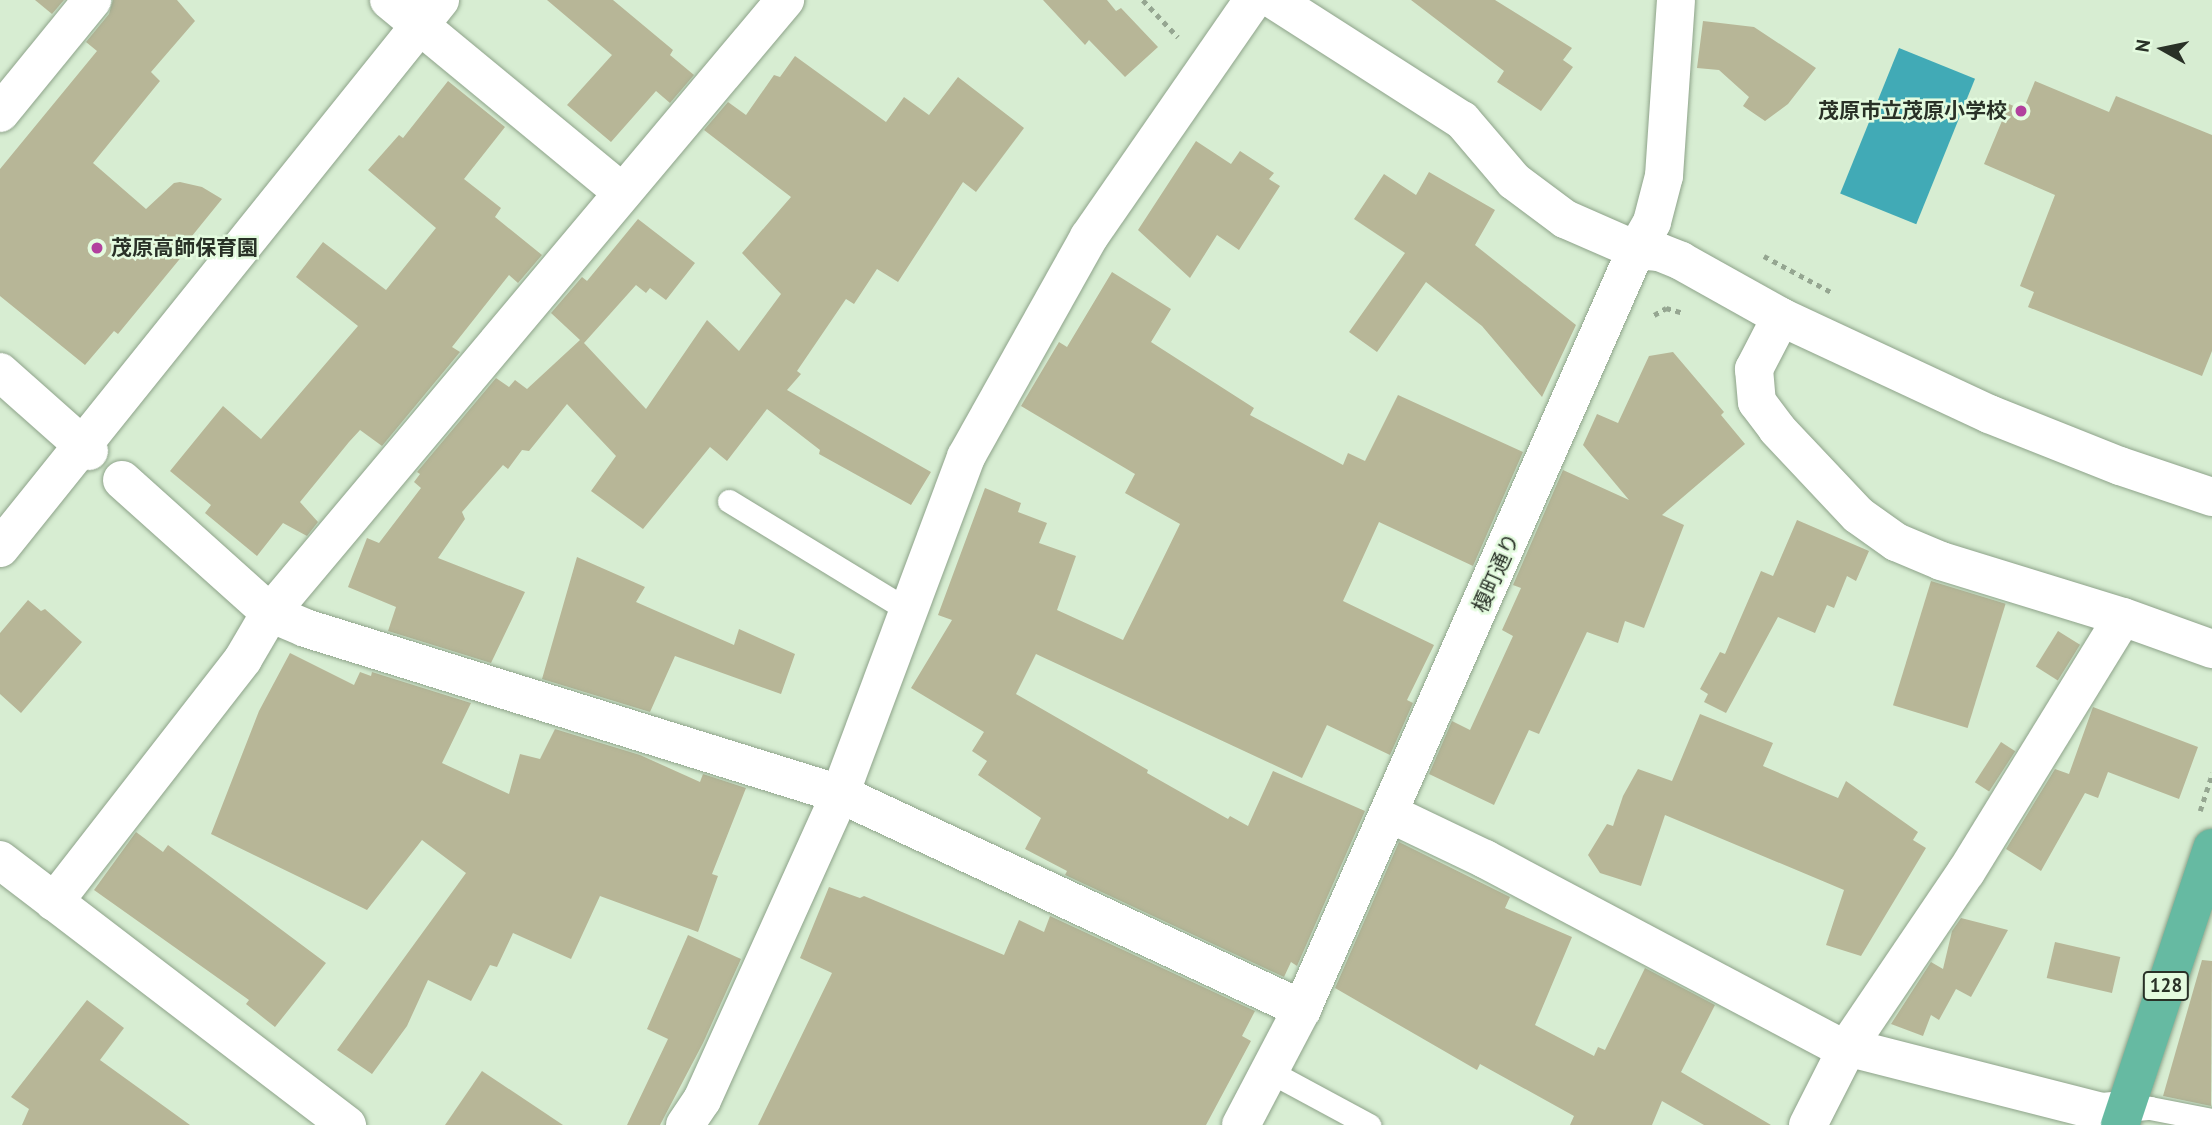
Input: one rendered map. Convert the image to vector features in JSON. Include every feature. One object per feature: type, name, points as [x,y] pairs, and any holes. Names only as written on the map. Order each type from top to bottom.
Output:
[{"type":"highway","name":"128","points":[[2123,1118],[2212,848]]},
{"type":"street","points":[[0,113],[92,0]]},
{"type":"street","points":[[389,0],[430,13],[621,191]]},
{"type":"street","points":[[54,902],[243,659],[270,613],[621,191],[785,0]]},
{"type":"street","points":[[685,1125],[702,1100],[840,794],[966,457],[1089,237],[1253,0]]},
{"type":"street","points":[[1274,0],[1462,120],[1514,181],[1565,219],[1636,250],[1659,252],[1681,261],[1781,317],[1989,414],[2120,466],[2212,497]]},
{"type":"street","name":"榎町通り","points":[[1241,1125],[1303,1009],[1391,814],[1636,250],[1652,222],[1664,176],[1676,0]]},
{"type":"street","points":[[0,548],[86,448],[430,13]]},
{"type":"street","points":[[1781,317],[1754,369],[1757,402],[1777,429],[1858,515],[1896,542],[1941,561],[2123,617],[2212,649]]},
{"type":"street","points":[[0,372],[86,448]]},
{"type":"street","points":[[122,480],[270,613],[318,632],[840,794],[1303,1009]]},
{"type":"street","points":[[1808,1125],[1848,1046],[1966,872],[2123,617]]},
{"type":"street","points":[[1391,814],[1485,859],[1835,1044],[2123,1118]]},
{"type":"street","points":[[0,860],[347,1125]]},
{"type":"lane","points":[[729,501],[909,611]]},
{"type":"lane","points":[[1269,1072],[1369,1125]]},
{"type":"lane","points":[[2123,1118],[2150,1108],[2212,1120]]},
{"type":"path","points":[[1143,0],[1205,66]]},
{"type":"path","points":[[1759,254],[1844,298]]},
{"type":"water","points":[[1899,48],[1975,79],[1916,224],[1840,194]]},
{"type":"building","points":[[35,0],[64,0],[52,14]]},
{"type":"building","points":[[113,0],[177,0],[195,21],[151,72],[160,81],[93,163],[146,209],[174,183],[180,182],[202,187],[222,199],[179,252],[183,255],[118,334],[114,331],[85,365],[0,296],[0,169],[97,51],[86,42],[109,14]]},
{"type":"building","points":[[547,0],[613,0],[673,50],[670,55],[694,75],[670,103],[656,91],[611,142],[567,105],[612,55]]},
{"type":"building","points":[[1043,0],[1107,0],[1116,11],[1121,8],[1158,47],[1125,77],[1089,40],[1085,45]]},
{"type":"building","points":[[1411,0],[1495,0],[1572,48],[1563,60],[1573,67],[1541,111],[1497,82],[1504,71]]},
{"type":"building","points":[[1703,21],[1754,27],[1816,68],[1788,104],[1765,121],[1743,106],[1749,97],[1719,70],[1697,68]]},
{"type":"building","points":[[795,56],[886,122],[904,97],[929,115],[958,77],[1024,128],[976,192],[963,182],[898,282],[877,269],[854,304],[846,299],[797,371],[801,374],[787,390],[931,472],[911,505],[819,454],[820,450],[767,409],[727,461],[710,447],[643,529],[591,491],[616,456],[567,404],[529,451],[522,450],[508,469],[503,465],[462,512],[465,519],[438,558],[525,592],[491,663],[388,631],[396,607],[348,587],[367,538],[379,543],[421,488],[414,482],[420,474],[417,472],[496,378],[509,387],[515,380],[527,389],[580,340],[551,313],[582,277],[587,281],[638,219],[695,263],[666,300],[650,288],[646,293],[636,285],[584,343],[646,409],[707,320],[739,351],[781,294],[742,253],[791,197],[704,130],[728,102],[746,115],[774,75],[780,77]]},
{"type":"building","points":[[448,81],[505,127],[464,179],[501,208],[495,217],[542,255],[518,283],[509,275],[452,347],[460,352],[382,446],[360,430],[349,442],[300,502],[318,522],[307,536],[283,523],[257,556],[205,513],[211,505],[170,471],[223,406],[261,439],[358,326],[296,277],[323,242],[386,290],[436,228],[368,170],[399,135],[403,138]]},
{"type":"building","points":[[2035,81],[2109,112],[2116,96],[2212,135],[2212,351],[2202,376],[2028,307],[2034,292],[2020,286],[2055,195],[1984,164],[2009,104],[2023,110]]},
{"type":"building","points":[[1196,141],[1231,164],[1240,151],[1274,173],[1269,179],[1280,186],[1239,250],[1217,235],[1190,278],[1138,230]]},
{"type":"building","points":[[1429,172],[1495,210],[1475,245],[1576,325],[1542,397],[1482,326],[1426,282],[1377,352],[1349,332],[1405,253],[1354,219],[1384,174],[1416,195]]},
{"type":"building","points":[[1112,272],[1171,309],[1151,342],[1254,408],[1250,415],[1343,465],[1348,453],[1365,461],[1398,395],[1523,452],[1473,566],[1379,522],[1343,601],[1434,645],[1407,700],[1413,703],[1390,755],[1327,725],[1302,778],[1036,654],[1016,694],[1148,770],[1147,773],[1228,819],[1230,816],[1248,826],[1273,771],[1365,811],[1297,966],[1291,962],[1284,977],[1065,875],[1067,871],[1025,849],[1041,818],[978,775],[987,761],[972,751],[984,732],[911,688],[952,620],[938,615],[985,488],[1021,503],[1018,512],[1047,523],[1039,543],[1076,556],[1057,610],[1123,640],[1180,524],[1125,493],[1135,474],[1021,406],[1059,342],[1067,347]]},
{"type":"building","points":[[1673,352],[1724,412],[1721,415],[1745,444],[1662,515],[1684,525],[1644,628],[1625,621],[1618,643],[1587,632],[1539,734],[1529,730],[1494,805],[1429,774],[1452,721],[1470,730],[1513,636],[1502,630],[1521,588],[1513,585],[1563,470],[1629,500],[1583,445],[1597,414],[1618,423],[1649,356]]},
{"type":"building","points":[[1797,520],[1869,551],[1856,581],[1847,576],[1834,608],[1827,605],[1815,633],[1778,617],[1726,713],[1704,702],[1708,694],[1700,689],[1720,652],[1725,654],[1761,571],[1773,576]]},
{"type":"building","points":[[577,557],[645,587],[636,602],[734,645],[739,629],[795,654],[781,694],[675,656],[650,712],[542,679]]},
{"type":"building","points":[[1931,581],[2006,604],[1968,728],[1893,705]]},
{"type":"building","points":[[28,600],[41,611],[45,609],[82,642],[21,713],[0,694],[0,633]]},
{"type":"building","points":[[2058,631],[2080,645],[2058,680],[2036,667]]},
{"type":"building","points":[[290,653],[354,685],[360,672],[371,676],[372,672],[471,703],[442,763],[509,794],[520,754],[540,759],[555,729],[640,755],[700,782],[703,774],[746,788],[712,874],[718,876],[698,932],[600,896],[571,959],[513,933],[497,967],[490,965],[471,1001],[428,980],[407,1026],[372,1074],[337,1050],[466,873],[422,840],[367,910],[211,834],[259,711]]},
{"type":"building","points":[[2093,707],[2198,747],[2179,799],[2108,772],[2098,798],[2085,793],[2041,871],[2006,849],[2055,769],[2069,774]]},
{"type":"building","points":[[1700,714],[1773,743],[1763,766],[1838,798],[1846,781],[1918,832],[1913,840],[1926,848],[1861,956],[1826,945],[1844,890],[1665,815],[1641,886],[1600,873],[1588,855],[1607,824],[1613,826],[1623,796],[1638,769],[1672,781]]},
{"type":"building","points":[[2001,742],[2015,751],[1989,792],[1975,782]]},
{"type":"building","points":[[136,832],[163,852],[168,845],[326,963],[275,1027],[246,1004],[249,1000],[94,890]]},
{"type":"building","points":[[1399,842],[1510,897],[1505,908],[1572,937],[1535,1025],[1594,1056],[1598,1047],[1605,1050],[1645,968],[1715,1005],[1681,1072],[1771,1125],[1704,1125],[1662,1101],[1652,1125],[1570,1125],[1574,1116],[1480,1064],[1477,1070],[1335,988]]},
{"type":"building","points":[[829,887],[860,898],[864,896],[1004,955],[1019,920],[1044,932],[1050,916],[1255,1011],[1242,1036],[1251,1041],[1206,1125],[758,1125],[832,973],[800,958]]},
{"type":"building","points":[[1961,918],[2008,930],[1971,997],[1956,989],[1939,1020],[1931,1015],[1923,1036],[1891,1024],[1931,962],[1943,969],[1952,931]]},
{"type":"building","points":[[688,935],[741,959],[703,1043],[660,1125],[627,1125],[668,1039],[647,1029]]},
{"type":"building","points":[[2055,942],[2120,957],[2112,993],[2047,978]]},
{"type":"building","points":[[2202,960],[2212,961],[2211,1106],[2163,1096]]},
{"type":"building","points":[[87,1000],[124,1028],[100,1060],[190,1125],[22,1125],[29,1109],[11,1097]]},
{"type":"building","points":[[482,1071],[563,1125],[445,1125]]},
{"type":"place","name":"茂原市立茂原小学校","points":[[2021,111]]},
{"type":"place","name":"茂原高師保育園","points":[[97,248]]}]
